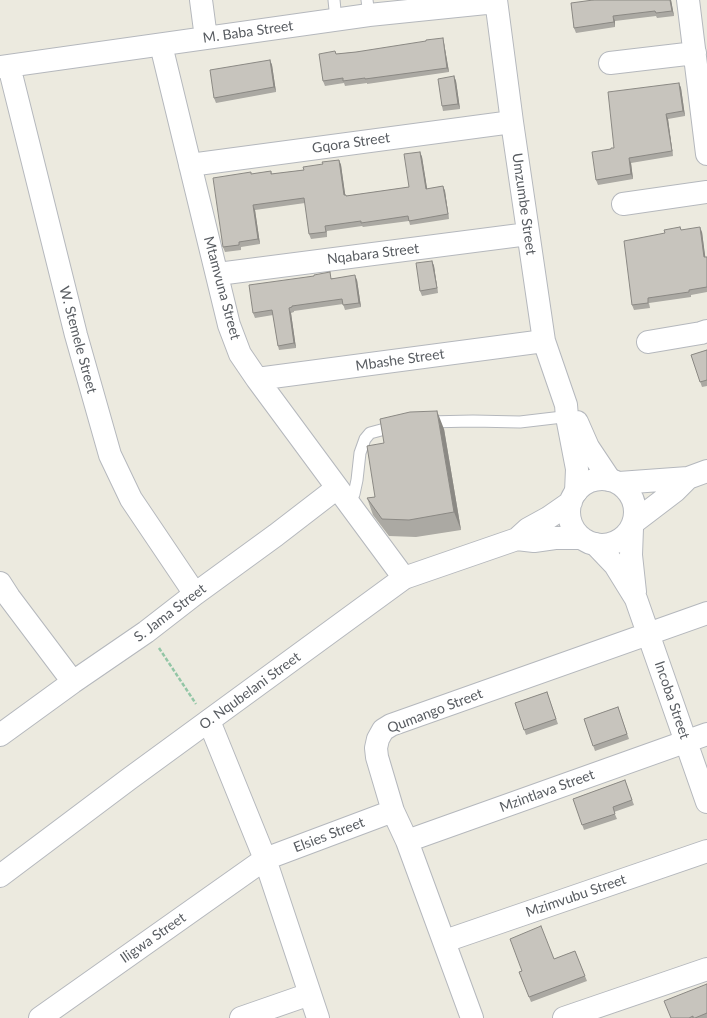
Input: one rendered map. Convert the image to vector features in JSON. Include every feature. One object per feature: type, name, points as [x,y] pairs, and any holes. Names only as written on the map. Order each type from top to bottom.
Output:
[{"type":"street","points":[[201,0],[206,38]]},
{"type":"street","points":[[688,0],[698,46],[707,152]]},
{"type":"street","name":"M. Baba Street","points":[[4,66],[206,38],[335,10],[496,1]]},
{"type":"street","name":"Umzumbe Street","points":[[496,1],[544,341],[569,413],[588,447],[614,482]]},
{"type":"street","name":"Mtamvuna Street","points":[[161,45],[230,325],[240,354],[404,578]]},
{"type":"street","points":[[610,63],[698,46]]},
{"type":"street","name":"W. Stemele Street","points":[[4,66],[76,335],[110,455],[131,499],[195,594]]},
{"type":"street","name":"Gqora Street","points":[[190,165],[512,122]]},
{"type":"street","points":[[623,204],[707,192]]},
{"type":"street","name":"Nqabara Street","points":[[218,274],[528,234]]},
{"type":"street","points":[[648,342],[707,331]]},
{"type":"street","name":"Mbashe Street","points":[[257,379],[544,341]]},
{"type":"street","name":"Umzumbe Street","points":[[569,413],[577,469],[573,497]]},
{"type":"street","points":[[614,482],[697,475]]},
{"type":"street","points":[[633,525],[635,506],[632,496],[625,487],[605,478],[594,480],[584,484],[573,497],[569,512],[571,524],[576,533],[588,541],[606,545],[616,542],[625,536],[633,525],[697,475]]},
{"type":"street","name":"S. Jama Street","points":[[0,736],[73,682],[146,632],[276,535],[343,496]]},
{"type":"street","name":"O. Nqubelani Street","points":[[518,539],[528,528],[548,518],[573,497]]},
{"type":"street","name":"Incoba Street","points":[[633,525],[631,555],[636,599],[707,802]]},
{"type":"street","name":"O. Nqubelani Street","points":[[0,876],[123,783],[203,714],[404,578],[518,539],[534,541],[555,538],[588,541]]},
{"type":"street","name":"Incoba Street","points":[[588,541],[615,565],[636,599]]},
{"type":"street","points":[[0,583],[73,682]]},
{"type":"street","name":"Qumango Street","points":[[472,1018],[407,841],[393,811],[377,757],[376,748],[378,739],[383,730],[391,725],[707,613]]},
{"type":"street","points":[[203,714],[265,859],[318,1018]]},
{"type":"street","name":"Mzintlava Street","points":[[407,841],[707,734]]},
{"type":"street","name":"Elsies Street","points":[[265,859],[393,811]]},
{"type":"street","name":"Mzimvubu Street","points":[[445,941],[707,851]]},
{"type":"street","name":"Iligwa Street","points":[[40,1018],[265,859]]},
{"type":"street","points":[[564,1018],[707,969]]},
{"type":"street","points":[[241,1018],[310,994]]},
{"type":"lane","points":[[415,423],[473,421],[520,422],[569,413]]},
{"type":"lane","points":[[343,496],[354,494],[358,480],[360,453],[365,438],[370,433],[402,425]]},
{"type":"path","points":[[146,632],[167,659],[203,714]]},
{"type":"building","points":[[593,0],[670,0],[672,11],[656,13],[655,11],[613,16],[614,22],[574,28],[571,3]]},
{"type":"building","points":[[443,38],[447,68],[365,79],[343,81],[343,78],[323,81],[319,54],[335,51],[336,54],[356,52]]},
{"type":"building","points":[[270,60],[274,87],[214,98],[210,70]]},
{"type":"building","points":[[454,76],[458,104],[442,106],[438,79]]},
{"type":"building","points":[[679,83],[683,111],[666,114],[672,151],[629,158],[631,174],[596,180],[592,152],[614,148],[608,92]]},
{"type":"building","points":[[420,152],[426,189],[443,186],[448,214],[409,221],[408,216],[361,223],[361,221],[325,226],[326,232],[309,234],[304,198],[253,205],[258,239],[239,242],[239,245],[223,247],[213,178],[251,172],[251,174],[271,171],[271,174],[304,170],[303,167],[323,164],[322,162],[339,160],[344,195],[346,196],[409,187],[404,154]]},
{"type":"building","points":[[680,227],[681,230],[700,227],[704,257],[707,257],[707,287],[689,290],[689,292],[648,298],[648,303],[632,305],[624,241],[665,233],[664,230]]},
{"type":"building","points":[[432,261],[437,288],[420,291],[416,263]]},
{"type":"building","points":[[330,272],[331,279],[355,275],[359,303],[343,305],[342,299],[292,306],[289,308],[294,343],[278,346],[272,310],[253,313],[249,285],[314,276]]},
{"type":"building","points":[[707,350],[707,380],[700,382],[691,355]]},
{"type":"building","points":[[437,411],[454,512],[409,520],[382,519],[367,498],[375,497],[367,446],[384,443],[380,419],[410,412]]},
{"type":"building","points":[[547,692],[556,719],[524,730],[515,703]]},
{"type":"building","points":[[618,707],[627,734],[593,746],[584,719]]},
{"type":"building","points":[[625,780],[632,800],[613,807],[615,814],[582,825],[573,799]]},
{"type":"building","points":[[541,926],[554,959],[575,951],[585,976],[529,997],[519,972],[522,971],[510,939]]},
{"type":"building","points":[[707,984],[707,1013],[695,1018],[693,1018],[693,1016],[689,1018],[671,1018],[664,1001]]}]
